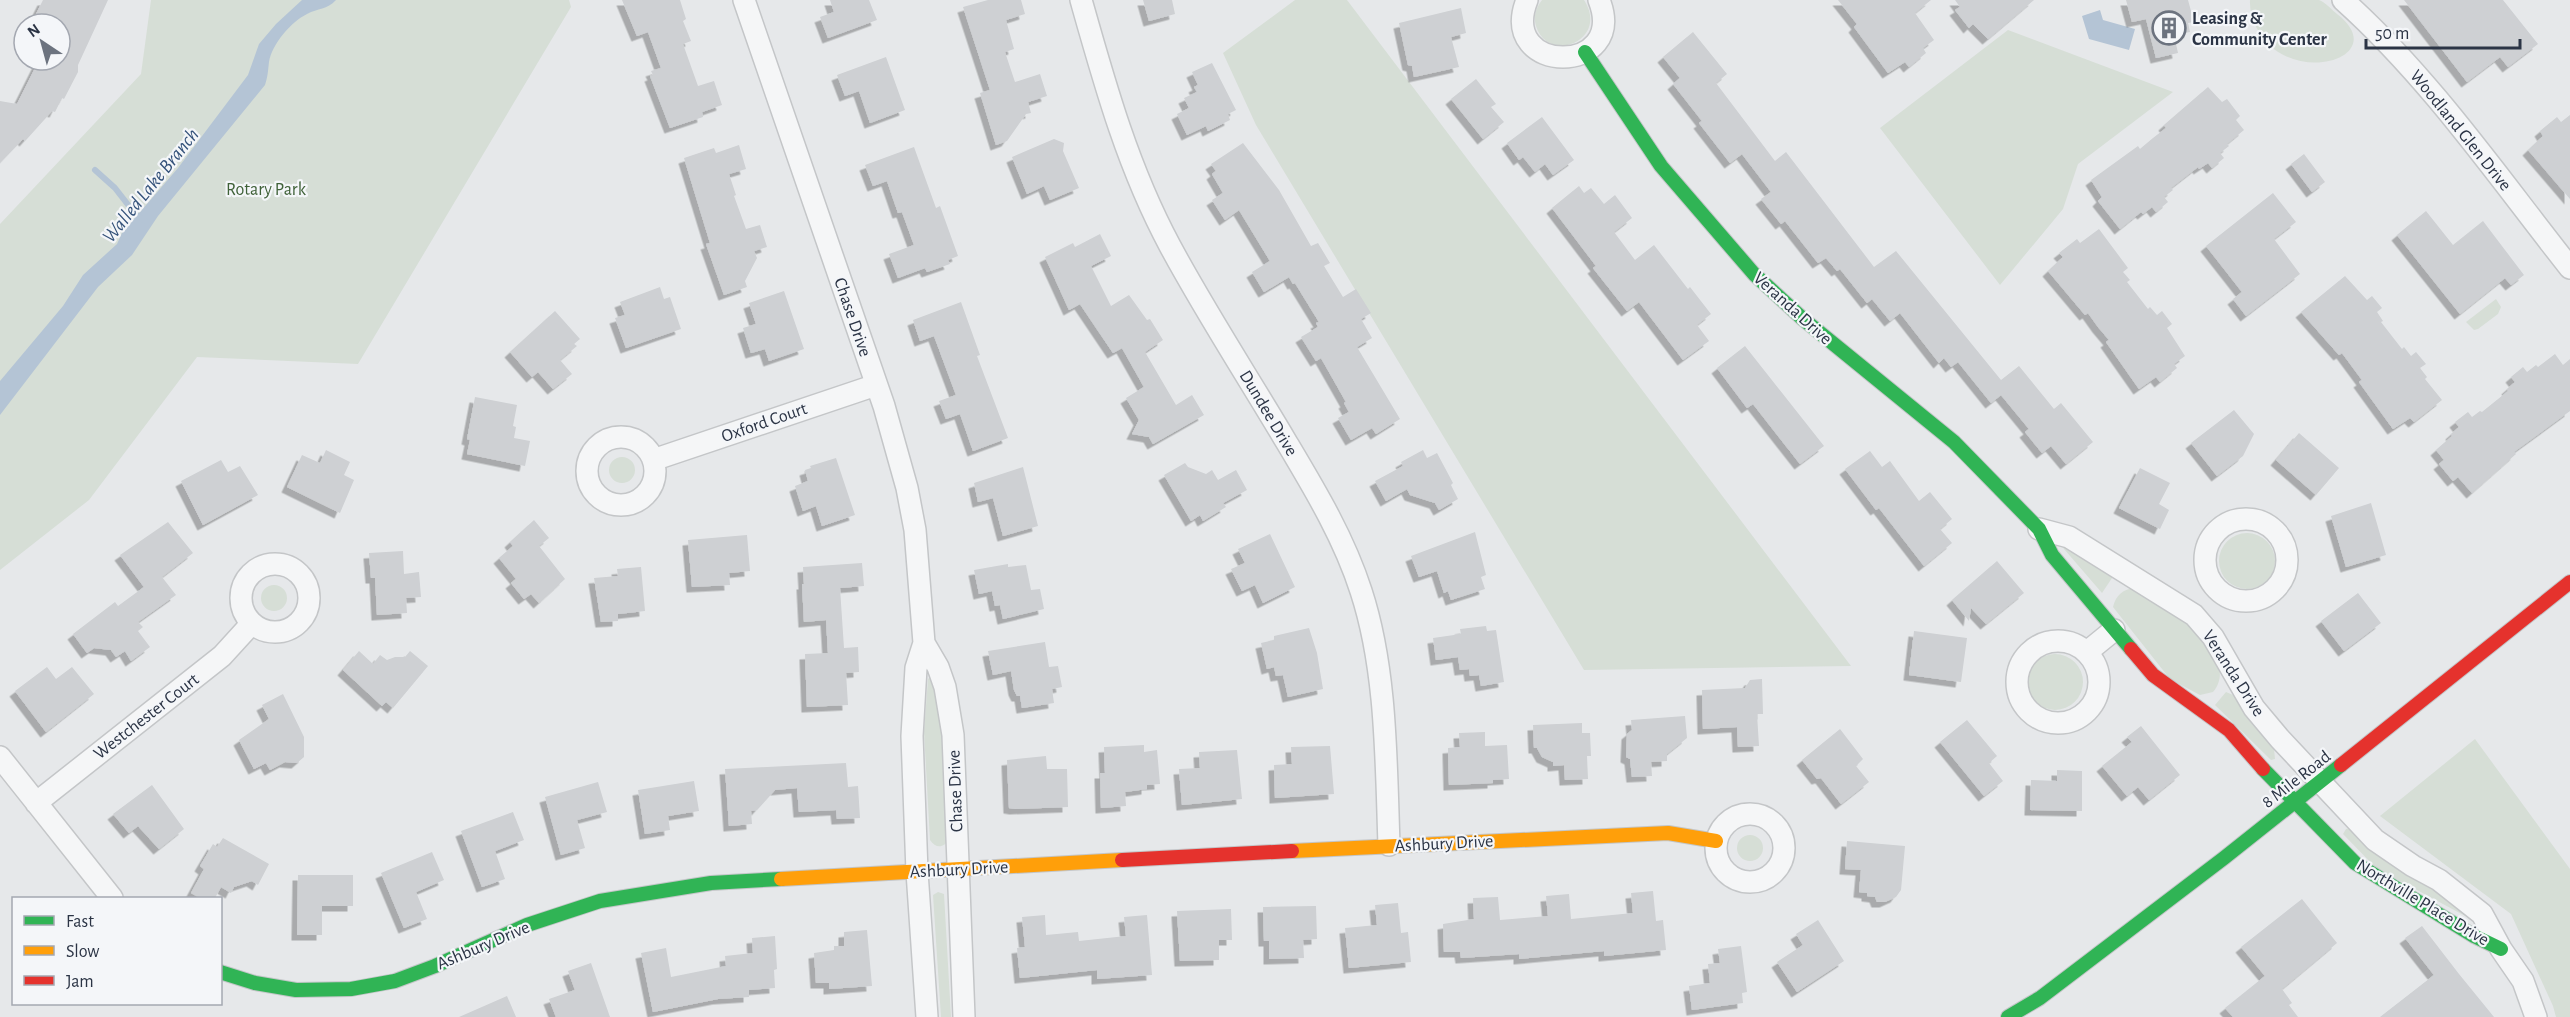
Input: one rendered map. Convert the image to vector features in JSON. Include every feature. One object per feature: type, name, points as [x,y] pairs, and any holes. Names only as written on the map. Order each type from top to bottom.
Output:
[{"type":"street","name":"Chase Drive","points":[[744,0],[897,447],[915,531],[924,644],[916,668],[912,736],[917,872],[927,1017]]},
{"type":"street","name":"Dundee Drive","points":[[1081,0],[1119,128],[1143,192],[1170,246],[1323,506],[1361,591],[1373,642],[1383,721],[1389,845]]},
{"type":"street","points":[[1527,0],[1523,11],[1526,36],[1533,46],[1555,58],[1567,59],[1585,52],[1598,40],[1604,18],[1599,0]]},
{"type":"street","name":"Woodland Glen Drive","points":[[2343,0],[2400,55],[2570,268]]},
{"type":"street","name":"Veranda Drive","points":[[1585,52],[1661,166],[1754,274],[1820,333],[1954,442],[2039,529],[2052,555],[2153,675],[2229,730],[2295,802]]},
{"type":"street","name":"Oxford Court","points":[[653,460],[876,385]]},
{"type":"street","name":"Veranda Drive","points":[[2039,529],[2069,537],[2194,615],[2214,636],[2254,708],[2280,739],[2322,781]]},
{"type":"street","name":"8 Mile Road","points":[[2008,1017],[2040,998],[2133,929],[2570,582]]},
{"type":"street","points":[[2194,615],[2217,590]]},
{"type":"street","name":"Westchester Court","points":[[36,803],[222,656],[252,623]]},
{"type":"street","points":[[2087,652],[2114,630]]},
{"type":"street","name":"Chase Drive","points":[[924,644],[938,667],[945,687],[953,735],[964,1017]]},
{"type":"street","points":[[0,757],[111,897]]},
{"type":"street","name":"Northville Place Drive","points":[[2322,781],[2386,849],[2439,880],[2482,914],[2501,949],[2523,981],[2536,1017]]},
{"type":"street","name":"Northville Place Drive","points":[[2295,802],[2365,872],[2451,920],[2474,936],[2501,949]]},
{"type":"street","name":"Ashbury Drive","points":[[222,973],[255,983],[296,990],[351,989],[395,981],[435,966],[527,925],[600,901],[711,883],[1389,845],[1668,833],[1716,841]]},
{"type":"green space","name":"Rotary Park","points":[[151,0],[569,0],[571,7],[358,364],[197,357],[89,500],[0,570],[0,224],[141,74]]},
{"type":"green space","points":[[1295,0],[1347,0],[1851,666],[1584,670],[1256,125],[1223,53]]},
{"type":"green space","points":[[1542,0],[1584,0],[1590,14],[1589,26],[1583,36],[1574,43],[1563,45],[1552,44],[1543,38],[1535,19]]},
{"type":"green space","points":[[2250,0],[2319,0],[2324,2],[2350,28],[2354,41],[2349,51],[2338,58],[2322,62],[2304,62],[2286,56],[2269,45],[2261,36],[2253,18]]},
{"type":"green space","points":[[2008,30],[2173,92],[2078,164],[2063,209],[2000,285],[1880,128]]},
{"type":"green space","points":[[2496,299],[2501,307],[2498,314],[2474,330],[2466,322]]},
{"type":"green space","points":[[622,457],[631,461],[635,470],[631,479],[622,483],[613,479],[609,470],[613,461]]},
{"type":"green space","points":[[2247,533],[2258,535],[2267,541],[2273,550],[2275,561],[2273,572],[2267,581],[2258,587],[2247,589],[2236,587],[2227,581],[2221,572],[2219,561],[2221,550],[2227,541],[2236,535]]},
{"type":"green space","points":[[2058,542],[2114,575],[2102,593]]},
{"type":"green space","points":[[274,585],[283,589],[287,598],[283,607],[274,611],[265,607],[261,598],[265,589]]},
{"type":"green space","points":[[2135,588],[2198,630],[2213,652],[2219,668],[2218,684],[2213,692],[2200,695],[2170,679],[2113,607],[2121,593]]},
{"type":"green space","points":[[2055,654],[2066,656],[2075,662],[2081,671],[2083,682],[2081,693],[2075,702],[2066,708],[2055,710],[2044,708],[2035,702],[2029,693],[2027,682],[2029,671],[2035,662],[2044,656]]},
{"type":"green space","points":[[931,676],[944,731],[949,839],[940,846],[930,840],[924,732],[928,679]]},
{"type":"green space","points":[[2226,692],[2233,695],[2274,749],[2275,759],[2271,760],[2215,705]]},
{"type":"green space","points":[[2475,739],[2570,869],[2570,1017],[2556,1017],[2511,914],[2380,816]]},
{"type":"green space","points":[[2351,828],[2414,878],[2436,891],[2482,925],[2376,868],[2343,834],[2346,829]]},
{"type":"green space","points":[[1750,835],[1759,839],[1763,848],[1759,857],[1750,861],[1741,857],[1737,848],[1741,839]]},
{"type":"green space","points":[[938,892],[944,894],[951,1017],[941,1017],[933,895]]},
{"type":"water","points":[[302,0],[336,0],[329,6],[301,18],[283,34],[271,55],[265,85],[158,216],[132,255],[98,287],[0,415],[0,381],[63,306],[83,275],[117,244],[122,233],[178,168],[248,75],[259,44],[276,24]]},
{"type":"water","points":[[2100,10],[2103,20],[2135,29],[2129,50],[2089,39],[2082,16]]},
{"type":"building","points":[[43,0],[108,0],[78,65],[78,72],[64,99],[62,98],[55,112],[52,111],[25,141],[23,139],[0,163],[0,101],[17,104],[33,72],[72,72],[72,12],[37,12]]},
{"type":"building","points":[[622,0],[680,0],[686,19],[683,21],[691,41],[683,44],[698,86],[714,81],[722,105],[702,112],[703,117],[670,128],[650,76],[653,75],[651,71],[661,68],[648,32],[637,36]]},
{"type":"building","points":[[830,0],[869,0],[877,20],[828,38],[820,17],[834,12]]},
{"type":"building","points":[[988,0],[1021,0],[1025,14],[1006,20],[1014,49],[1005,52],[1015,82],[1040,74],[1047,96],[1028,102],[1031,113],[1026,114],[1007,141],[996,145],[980,93],[990,90],[963,7]]},
{"type":"building","points":[[1143,0],[1172,0],[1175,14],[1149,21]]},
{"type":"building","points":[[1838,0],[1931,0],[1915,13],[1934,40],[1923,48],[1926,53],[1909,67],[1905,62],[1888,73],[1854,27],[1857,24]]},
{"type":"building","points":[[1955,0],[2034,0],[1988,39],[1973,24],[1969,28],[1955,10],[1960,7]]},
{"type":"building","name":"Leasing & Community Center","points":[[2126,0],[2188,0],[2194,22],[2188,23],[2190,32],[2174,35],[2178,53],[2156,58],[2146,19],[2132,22]]},
{"type":"building","points":[[2404,0],[2503,0],[2538,44],[2508,67],[2500,57],[2467,82]]},
{"type":"building","points":[[1461,8],[1466,33],[1451,37],[1459,67],[1414,77],[1412,66],[1408,65],[1399,23]]},
{"type":"building","points":[[1693,32],[1727,74],[1716,83],[1775,161],[1786,152],[1874,267],[1896,251],[2001,380],[2019,366],[2054,409],[2061,403],[2093,442],[2066,464],[2051,446],[2042,453],[2025,432],[2029,429],[2001,395],[1991,403],[1958,362],[1951,367],[1944,358],[1939,363],[1900,313],[1890,321],[1872,299],[1867,303],[1840,269],[1837,271],[1826,258],[1818,263],[1785,221],[1781,224],[1761,199],[1771,192],[1742,154],[1730,163],[1699,123],[1702,121],[1673,84],[1680,78],[1663,57]]},
{"type":"building","points":[[886,57],[905,110],[870,123],[859,91],[845,96],[837,75]]},
{"type":"building","points":[[1212,63],[1236,110],[1228,114],[1230,120],[1208,131],[1206,126],[1187,135],[1177,114],[1189,108],[1184,98],[1197,92],[1194,87],[1198,85],[1192,72]]},
{"type":"building","points":[[1476,79],[1496,104],[1491,107],[1504,122],[1483,139],[1451,99]]},
{"type":"building","points":[[2208,87],[2222,102],[2227,99],[2240,116],[2236,120],[2244,130],[2227,144],[2229,146],[2220,153],[2224,158],[2212,168],[2208,163],[2199,169],[2198,167],[2171,188],[2173,190],[2164,197],[2168,202],[2156,212],[2152,207],[2143,214],[2141,212],[2120,229],[2098,201],[2102,197],[2091,180],[2138,146],[2140,149],[2166,128],[2164,125]]},
{"type":"building","points":[[2570,115],[2570,199],[2528,150],[2543,136],[2540,131],[2557,117],[2561,122]]},
{"type":"building","points":[[1542,117],[1574,160],[1553,175],[1545,164],[1535,172],[1523,157],[1519,160],[1507,143]]},
{"type":"building","points":[[1054,139],[1064,143],[1063,151],[1079,188],[1050,200],[1044,186],[1027,194],[1012,157]]},
{"type":"building","points":[[1243,143],[1279,190],[1311,246],[1318,243],[1330,263],[1324,266],[1343,297],[1356,289],[1371,313],[1361,319],[1372,338],[1357,347],[1400,419],[1376,434],[1372,428],[1351,440],[1338,418],[1349,412],[1344,403],[1346,402],[1321,358],[1316,361],[1301,337],[1318,327],[1316,323],[1319,322],[1289,277],[1264,292],[1252,272],[1270,261],[1239,210],[1225,220],[1212,200],[1223,193],[1212,174],[1216,171],[1211,164]]},
{"type":"building","points":[[739,145],[746,169],[729,174],[736,195],[734,196],[746,229],[760,225],[767,247],[754,251],[757,258],[745,281],[747,287],[724,295],[706,244],[710,243],[684,158],[714,148],[716,153]]},
{"type":"building","points":[[914,147],[936,208],[940,206],[958,256],[948,260],[950,264],[927,272],[925,268],[898,278],[889,254],[914,245],[902,212],[898,213],[887,181],[873,186],[865,165]]},
{"type":"building","points":[[2304,154],[2325,182],[2312,192],[2291,164]]},
{"type":"building","points":[[1579,186],[1584,193],[1591,188],[1604,204],[1615,195],[1632,218],[1614,232],[1635,260],[1654,245],[1688,289],[1690,287],[1711,314],[1697,325],[1709,341],[1683,360],[1639,302],[1627,311],[1593,268],[1596,266],[1552,208]]},
{"type":"building","points":[[2273,193],[2296,222],[2274,239],[2300,274],[2246,316],[2233,299],[2242,292],[2206,246]]},
{"type":"building","points":[[2426,211],[2453,245],[2483,221],[2524,275],[2511,285],[2505,278],[2460,314],[2397,235]]},
{"type":"building","points":[[2099,229],[2128,268],[2123,272],[2130,280],[2127,282],[2148,309],[2150,307],[2157,315],[2162,311],[2172,324],[2167,328],[2185,356],[2174,364],[2177,368],[2160,382],[2156,377],[2139,389],[2106,342],[2109,340],[2088,313],[2085,315],[2048,271],[2063,257],[2059,253],[2077,239],[2080,243]]},
{"type":"building","points":[[1100,234],[1111,256],[1091,266],[1111,306],[1129,295],[1147,320],[1150,319],[1163,340],[1145,352],[1176,405],[1192,395],[1204,415],[1153,444],[1149,437],[1132,434],[1139,420],[1126,398],[1144,387],[1122,348],[1113,353],[1080,304],[1069,310],[1045,257],[1073,243],[1075,247]]},
{"type":"building","points":[[2345,276],[2367,300],[2372,296],[2382,308],[2377,312],[2383,321],[2381,322],[2402,349],[2404,347],[2411,356],[2416,352],[2426,364],[2420,368],[2427,377],[2425,379],[2442,400],[2414,422],[2410,418],[2393,429],[2359,382],[2362,380],[2342,353],[2339,355],[2301,312]]},
{"type":"building","points":[[660,287],[664,299],[670,297],[681,329],[626,348],[615,318],[625,315],[620,302]]},
{"type":"building","points":[[784,291],[804,349],[769,361],[765,349],[751,353],[743,328],[756,324],[749,303]]},
{"type":"building","points":[[961,302],[980,355],[977,356],[1008,438],[973,451],[960,414],[946,419],[939,401],[956,395],[934,336],[920,341],[913,320]]},
{"type":"building","points":[[555,311],[580,339],[574,344],[577,346],[560,360],[572,374],[553,389],[538,372],[532,377],[510,352]]},
{"type":"building","points":[[1745,346],[1824,446],[1800,464],[1753,404],[1747,408],[1717,368]]},
{"type":"building","points":[[2555,354],[2563,365],[2570,359],[2570,411],[2514,452],[2516,454],[2472,493],[2458,477],[2453,481],[2439,464],[2444,460],[2436,450],[2459,427],[2455,422],[2468,412],[2472,417],[2482,412],[2508,391],[2507,389],[2515,382],[2511,377],[2523,367],[2527,372]]},
{"type":"building","points":[[475,397],[517,405],[513,426],[516,427],[514,438],[530,441],[525,466],[467,454],[470,440],[467,439]]},
{"type":"building","points":[[2234,410],[2254,434],[2243,456],[2217,476],[2191,443]]},
{"type":"building","points":[[2299,433],[2339,468],[2316,495],[2276,460]]},
{"type":"building","points":[[326,450],[350,462],[344,475],[354,480],[340,513],[287,487],[302,455],[320,463]]},
{"type":"building","points":[[1423,450],[1427,458],[1437,453],[1453,483],[1451,485],[1458,499],[1439,510],[1435,503],[1410,495],[1407,489],[1386,501],[1375,481],[1403,466],[1401,462]]},
{"type":"building","points":[[1870,451],[1882,467],[1890,461],[1919,501],[1930,492],[1952,519],[1940,529],[1952,543],[1924,566],[1879,508],[1876,510],[1845,469]]},
{"type":"building","points":[[836,458],[855,515],[822,526],[816,506],[803,511],[795,486],[808,481],[805,470],[811,468],[810,466]]},
{"type":"building","points":[[221,460],[228,472],[240,466],[258,495],[203,525],[181,481]]},
{"type":"building","points":[[1185,463],[1188,467],[1206,474],[1212,470],[1218,480],[1236,470],[1247,490],[1223,503],[1226,507],[1203,521],[1200,515],[1191,521],[1164,475]]},
{"type":"building","points":[[1023,467],[1038,526],[1003,536],[993,498],[978,502],[974,483]]},
{"type":"building","points":[[2140,468],[2170,483],[2159,504],[2169,510],[2160,529],[2119,508]]},
{"type":"building","points":[[2371,503],[2386,555],[2346,567],[2331,516]]},
{"type":"building","points":[[534,520],[549,538],[539,546],[565,579],[539,603],[531,594],[524,599],[511,583],[516,579],[499,558],[513,546],[510,542]]},
{"type":"building","points":[[168,522],[193,553],[162,577],[176,595],[138,622],[143,627],[138,631],[150,647],[131,661],[125,651],[116,657],[111,650],[94,648],[87,653],[73,634],[115,602],[118,606],[144,587],[120,555]]},
{"type":"building","points":[[1475,532],[1486,575],[1481,577],[1485,589],[1451,600],[1448,591],[1444,593],[1437,571],[1419,577],[1411,556]]},
{"type":"building","points":[[1270,534],[1295,587],[1263,603],[1255,585],[1242,591],[1231,569],[1245,563],[1238,549]]},
{"type":"building","points":[[747,535],[750,571],[729,573],[730,585],[692,587],[688,540]]},
{"type":"building","points":[[403,551],[404,574],[419,572],[421,597],[406,598],[407,613],[377,615],[375,578],[371,578],[369,553]]},
{"type":"building","points":[[1997,561],[2024,593],[1986,624],[1971,608],[1969,621],[1952,600]]},
{"type":"building","points":[[862,563],[864,586],[840,588],[844,648],[858,647],[859,672],[846,673],[848,705],[807,707],[805,654],[828,653],[826,620],[804,622],[803,567]]},
{"type":"building","points":[[1008,564],[1008,567],[1026,565],[1031,590],[1040,589],[1044,609],[1003,619],[1000,605],[995,606],[992,591],[979,594],[974,570]]},
{"type":"building","points":[[641,567],[645,611],[618,614],[618,621],[601,622],[594,578],[618,576],[617,569]]},
{"type":"building","points":[[2358,593],[2381,623],[2344,651],[2321,621]]},
{"type":"building","points":[[1486,626],[1487,631],[1496,630],[1504,682],[1481,686],[1479,675],[1470,676],[1469,669],[1460,670],[1458,657],[1436,660],[1433,638],[1461,634],[1460,629]]},
{"type":"building","points":[[1309,628],[1317,653],[1323,689],[1288,697],[1283,675],[1276,676],[1274,667],[1267,669],[1261,643],[1274,640],[1274,636]]},
{"type":"building","points":[[1914,631],[1967,638],[1961,682],[1909,675]]},
{"type":"building","points":[[1045,642],[1049,667],[1058,666],[1062,687],[1052,689],[1054,703],[1022,708],[1020,696],[1017,696],[1014,690],[1011,671],[993,675],[988,651]]},
{"type":"building","points":[[359,651],[373,664],[380,655],[387,660],[405,657],[410,651],[428,666],[393,708],[386,702],[382,706],[343,670]]},
{"type":"building","points":[[47,667],[56,679],[72,667],[94,694],[46,732],[15,691]]},
{"type":"building","points":[[1762,679],[1763,714],[1757,714],[1759,746],[1738,747],[1737,727],[1703,729],[1702,690],[1745,688],[1750,680]]},
{"type":"building","points":[[283,694],[304,737],[304,757],[297,763],[285,762],[270,770],[266,763],[254,769],[239,740],[269,719],[262,705]]},
{"type":"building","points":[[1685,716],[1687,738],[1667,754],[1667,761],[1651,762],[1652,776],[1632,777],[1630,759],[1626,757],[1627,734],[1632,730],[1631,720]]},
{"type":"building","points":[[1967,720],[1997,756],[1989,763],[2003,781],[1984,796],[1940,742]]},
{"type":"building","points":[[1582,723],[1582,733],[1590,733],[1591,756],[1587,756],[1588,779],[1565,780],[1564,765],[1553,766],[1553,762],[1542,757],[1537,748],[1534,748],[1533,725]]},
{"type":"building","points":[[2141,726],[2180,775],[2149,800],[2138,787],[2127,796],[2102,766],[2132,742],[2127,737]]},
{"type":"building","points":[[1840,729],[1863,759],[1856,766],[1869,782],[1841,804],[1821,778],[1817,779],[1802,760]]},
{"type":"building","points":[[1485,732],[1485,746],[1507,745],[1509,779],[1493,780],[1493,783],[1449,785],[1448,748],[1460,747],[1459,733]]},
{"type":"building","points":[[1144,745],[1144,752],[1157,750],[1160,784],[1147,785],[1147,789],[1125,792],[1126,806],[1101,808],[1100,773],[1105,773],[1104,747]]},
{"type":"building","points":[[1330,746],[1334,794],[1275,798],[1274,765],[1292,764],[1291,747]]},
{"type":"building","points":[[1237,750],[1242,799],[1182,805],[1179,769],[1200,768],[1199,752]]},
{"type":"building","points":[[1046,756],[1047,769],[1067,769],[1068,807],[1009,808],[1007,760]]},
{"type":"building","points":[[846,763],[848,787],[858,786],[860,818],[837,819],[836,810],[799,812],[797,788],[775,790],[757,810],[751,811],[752,824],[729,826],[725,769]]},
{"type":"building","points":[[2057,770],[2082,771],[2082,811],[2030,810],[2031,780],[2057,781]]},
{"type":"building","points":[[694,781],[699,811],[668,816],[670,830],[645,834],[638,790]]},
{"type":"building","points":[[598,782],[607,812],[577,820],[585,848],[561,855],[545,797]]},
{"type":"building","points":[[152,785],[184,829],[159,849],[138,826],[129,833],[113,814]]},
{"type":"building","points":[[513,812],[524,840],[495,851],[505,879],[482,887],[461,831]]},
{"type":"building","points":[[223,838],[269,864],[258,885],[252,881],[234,887],[231,893],[221,887],[216,897],[198,897],[191,893],[204,869],[200,866],[213,844],[217,847]]},
{"type":"building","points":[[1847,841],[1905,846],[1901,890],[1896,897],[1885,902],[1877,902],[1875,897],[1859,892],[1861,870],[1845,869]]},
{"type":"building","points":[[432,852],[444,880],[416,892],[427,919],[404,928],[381,873]]},
{"type":"building","points":[[298,875],[353,875],[353,906],[322,906],[322,935],[297,935]]},
{"type":"building","points":[[1653,891],[1656,921],[1663,920],[1666,950],[1604,956],[1604,951],[1519,959],[1519,954],[1461,958],[1460,952],[1444,952],[1443,924],[1474,919],[1473,898],[1498,897],[1500,920],[1548,916],[1546,896],[1569,894],[1571,919],[1633,913],[1631,893]]},
{"type":"building","points":[[2302,899],[2337,943],[2282,989],[2292,1003],[2289,1005],[2298,1017],[2233,1017],[2225,1008],[2265,976],[2241,947]]},
{"type":"building","points":[[1398,903],[1401,933],[1408,932],[1411,962],[1349,968],[1345,928],[1377,925],[1375,905]]},
{"type":"building","points":[[1316,906],[1317,939],[1303,940],[1304,958],[1269,959],[1269,941],[1264,941],[1263,907]]},
{"type":"building","points":[[1231,909],[1232,940],[1219,940],[1219,960],[1180,961],[1177,911]]},
{"type":"building","points":[[1045,915],[1046,935],[1078,932],[1079,941],[1126,936],[1124,917],[1147,915],[1152,975],[1097,979],[1097,970],[1020,978],[1017,948],[1025,947],[1022,917]]},
{"type":"building","points":[[1818,920],[1844,961],[1797,992],[1777,962],[1803,945],[1796,934]]},
{"type":"building","points":[[2422,926],[2494,1017],[2380,1017],[2434,975],[2405,938]]},
{"type":"building","points":[[867,930],[872,986],[829,989],[829,983],[816,983],[814,953],[834,950],[834,946],[844,946],[844,932]]},
{"type":"building","points":[[775,936],[777,969],[774,970],[775,988],[749,990],[749,997],[718,999],[653,1012],[641,953],[666,948],[671,977],[726,966],[725,956],[753,953],[752,938]]},
{"type":"building","points":[[1741,946],[1747,992],[1742,993],[1743,1003],[1692,1010],[1689,986],[1710,983],[1708,964],[1720,963],[1718,949]]},
{"type":"building","points":[[591,963],[610,1017],[556,1017],[549,999],[575,990],[568,971]]},
{"type":"building","points":[[507,996],[516,1017],[459,1017]]},
{"type":"waterway","name":"Walled Lake Branch","points":[[95,170],[115,188],[136,215],[144,220]]},
{"type":"traffic: fast","points":[[1585,52],[1661,166],[1754,274],[1803,319],[1954,442],[2039,529],[2052,555],[2131,649]]},
{"type":"traffic: fast","points":[[2008,1017],[2040,998],[2224,858],[2341,765]]},
{"type":"traffic: fast","points":[[2263,769],[2355,863],[2474,936],[2501,949]]},
{"type":"traffic: fast","points":[[222,973],[255,983],[296,990],[351,989],[395,981],[435,966],[527,925],[600,901],[711,883],[781,879]]},
{"type":"traffic: slow","points":[[1292,851],[1668,833],[1716,841]]},
{"type":"traffic: slow","points":[[781,879],[1122,860]]},
{"type":"traffic: jam","points":[[2341,765],[2570,582]]},
{"type":"traffic: jam","points":[[2131,649],[2153,675],[2229,730],[2263,769]]},
{"type":"traffic: jam","points":[[1122,860],[1292,851]]},
{"type":"place","name":"Leasing & Community Center","points":[[2169,28]]}]
